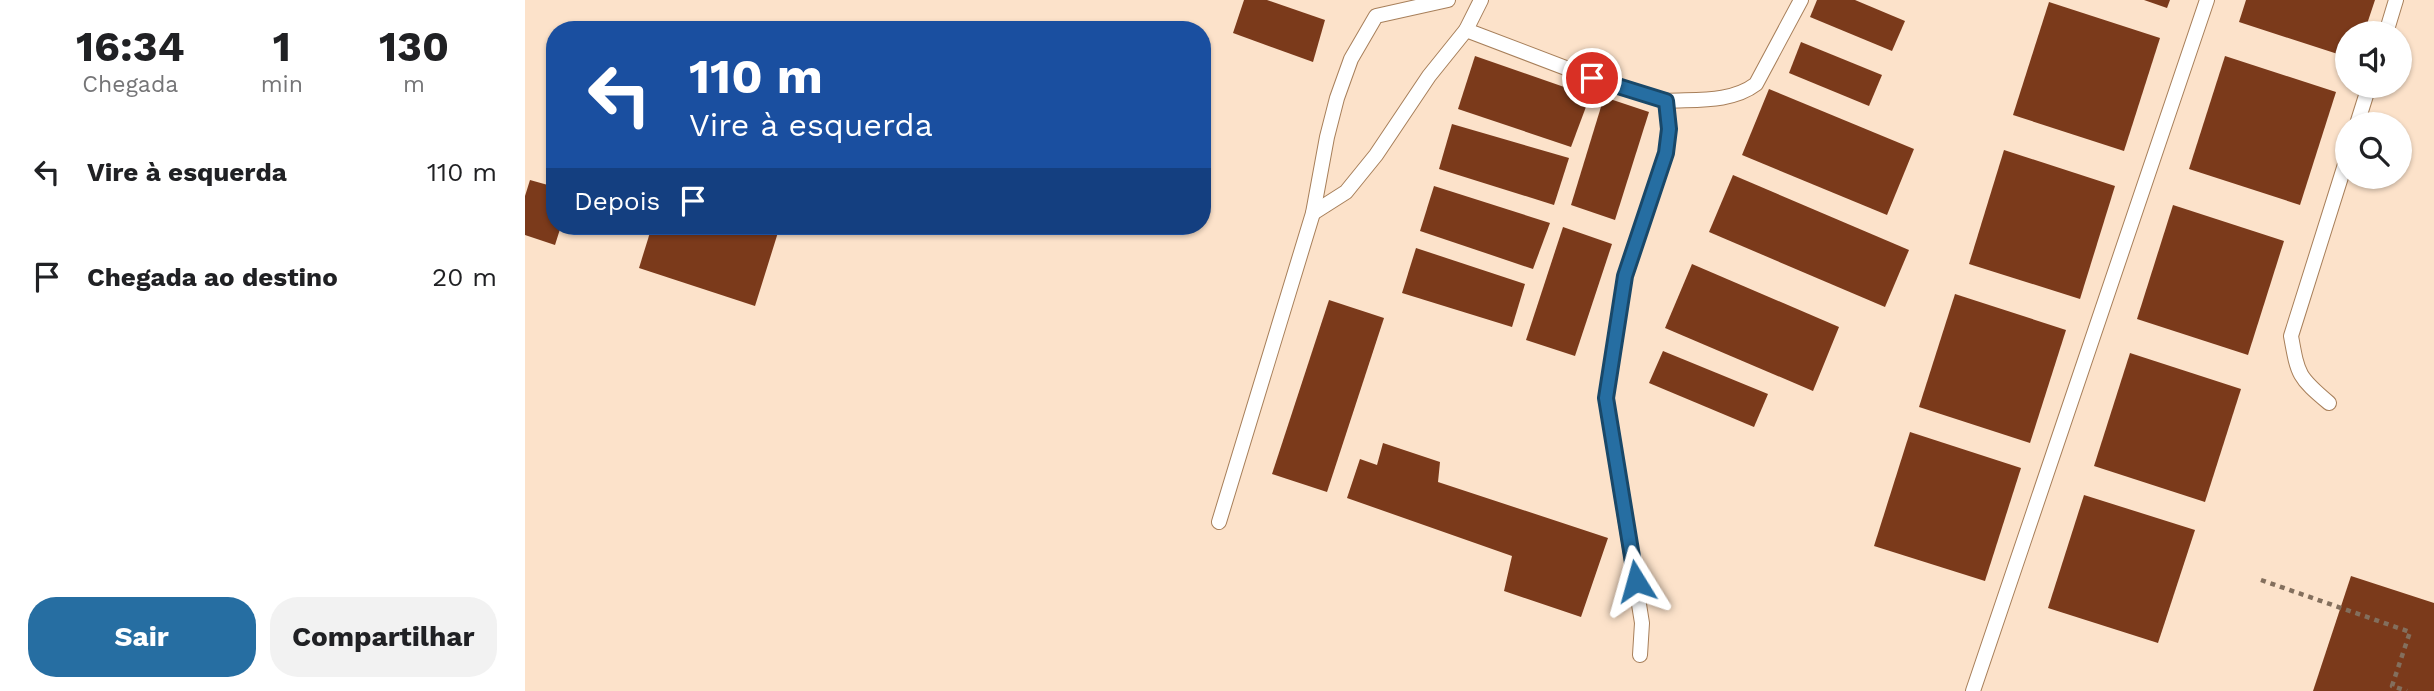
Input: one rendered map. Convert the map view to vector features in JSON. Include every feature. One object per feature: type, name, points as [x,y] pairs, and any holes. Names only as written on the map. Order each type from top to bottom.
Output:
[{"type":"lane","points":[[1219,522],[1313,213],[1327,136],[1351,59],[1376,16],[1448,0]]},
{"type":"lane","points":[[1313,213],[1346,192],[1376,155],[1429,76],[1466,30],[1481,0]]},
{"type":"lane","points":[[1466,30],[1579,74],[1666,101],[1727,98],[1756,84],[1801,0]]},
{"type":"lane","points":[[1973,691],[2207,0]]},
{"type":"lane","points":[[2390,21],[2396,0]]},
{"type":"lane","points":[[1640,655],[1643,623],[1606,398],[1625,276],[1666,153],[1669,129],[1666,101]]},
{"type":"lane","points":[[2329,403],[2304,382],[2296,365],[2291,336],[2337,189]]},
{"type":"path","points":[[2261,580],[2410,632],[2392,686],[2407,691]]},
{"type":"building","points":[[1244,0],[1267,0],[1325,20],[1313,62],[1233,33]]},
{"type":"building","points":[[1817,0],[1855,0],[1905,21],[1892,51],[1810,17]]},
{"type":"building","points":[[2144,0],[2170,0],[2167,8]]},
{"type":"building","points":[[2246,0],[2375,0],[2368,21],[2335,21],[2335,53],[2239,22]]},
{"type":"building","points":[[2049,2],[2160,38],[2124,151],[2013,115]]},
{"type":"building","points":[[1801,42],[1882,75],[1869,106],[1789,73]]},
{"type":"building","points":[[1475,56],[1590,96],[1571,147],[1458,109]]},
{"type":"building","points":[[2225,56],[2335,92],[2300,205],[2189,169]]},
{"type":"building","points":[[1769,89],[1914,149],[1887,215],[1742,155]]},
{"type":"building","points":[[1604,97],[1649,112],[1615,220],[1571,205]]},
{"type":"building","points":[[1452,124],[1569,158],[1554,205],[1439,169]]},
{"type":"building","points":[[2004,150],[2115,186],[2080,299],[1969,264]]},
{"type":"building","points":[[1733,175],[1909,250],[1885,307],[1709,232]]},
{"type":"building","points":[[530,180],[546,184],[546,235],[558,235],[555,245],[525,235],[525,196]]},
{"type":"building","points":[[1434,186],[1550,223],[1533,269],[1420,231]]},
{"type":"building","points":[[2173,205],[2284,241],[2248,355],[2137,319]]},
{"type":"building","points":[[1563,227],[1612,244],[1575,356],[1526,340]]},
{"type":"building","points":[[649,235],[777,235],[755,306],[639,268]]},
{"type":"building","points":[[1416,248],[1525,284],[1512,327],[1402,293]]},
{"type":"building","points":[[1692,264],[1839,327],[1813,391],[1665,328]]},
{"type":"building","points":[[1955,294],[2066,330],[2030,443],[1919,407]]},
{"type":"building","points":[[1329,300],[1384,318],[1327,492],[1272,474]]},
{"type":"building","points":[[1663,351],[1768,394],[1754,427],[1649,383]]},
{"type":"building","points":[[2130,353],[2241,389],[2205,502],[2094,466]]},
{"type":"building","points":[[1910,432],[2021,468],[1985,581],[1874,546]]},
{"type":"building","points":[[1383,443],[1440,462],[1438,482],[1608,538],[1581,617],[1504,591],[1512,556],[1347,498],[1360,459],[1377,465]]},
{"type":"building","points":[[2084,495],[2195,530],[2158,643],[2048,608]]},
{"type":"building","points":[[2351,576],[2434,603],[2434,691],[2313,691]]},
{"type":"route","points":[[1592,78],[1666,101],[1669,129],[1666,153],[1625,276],[1606,398],[1636,581]]}]
